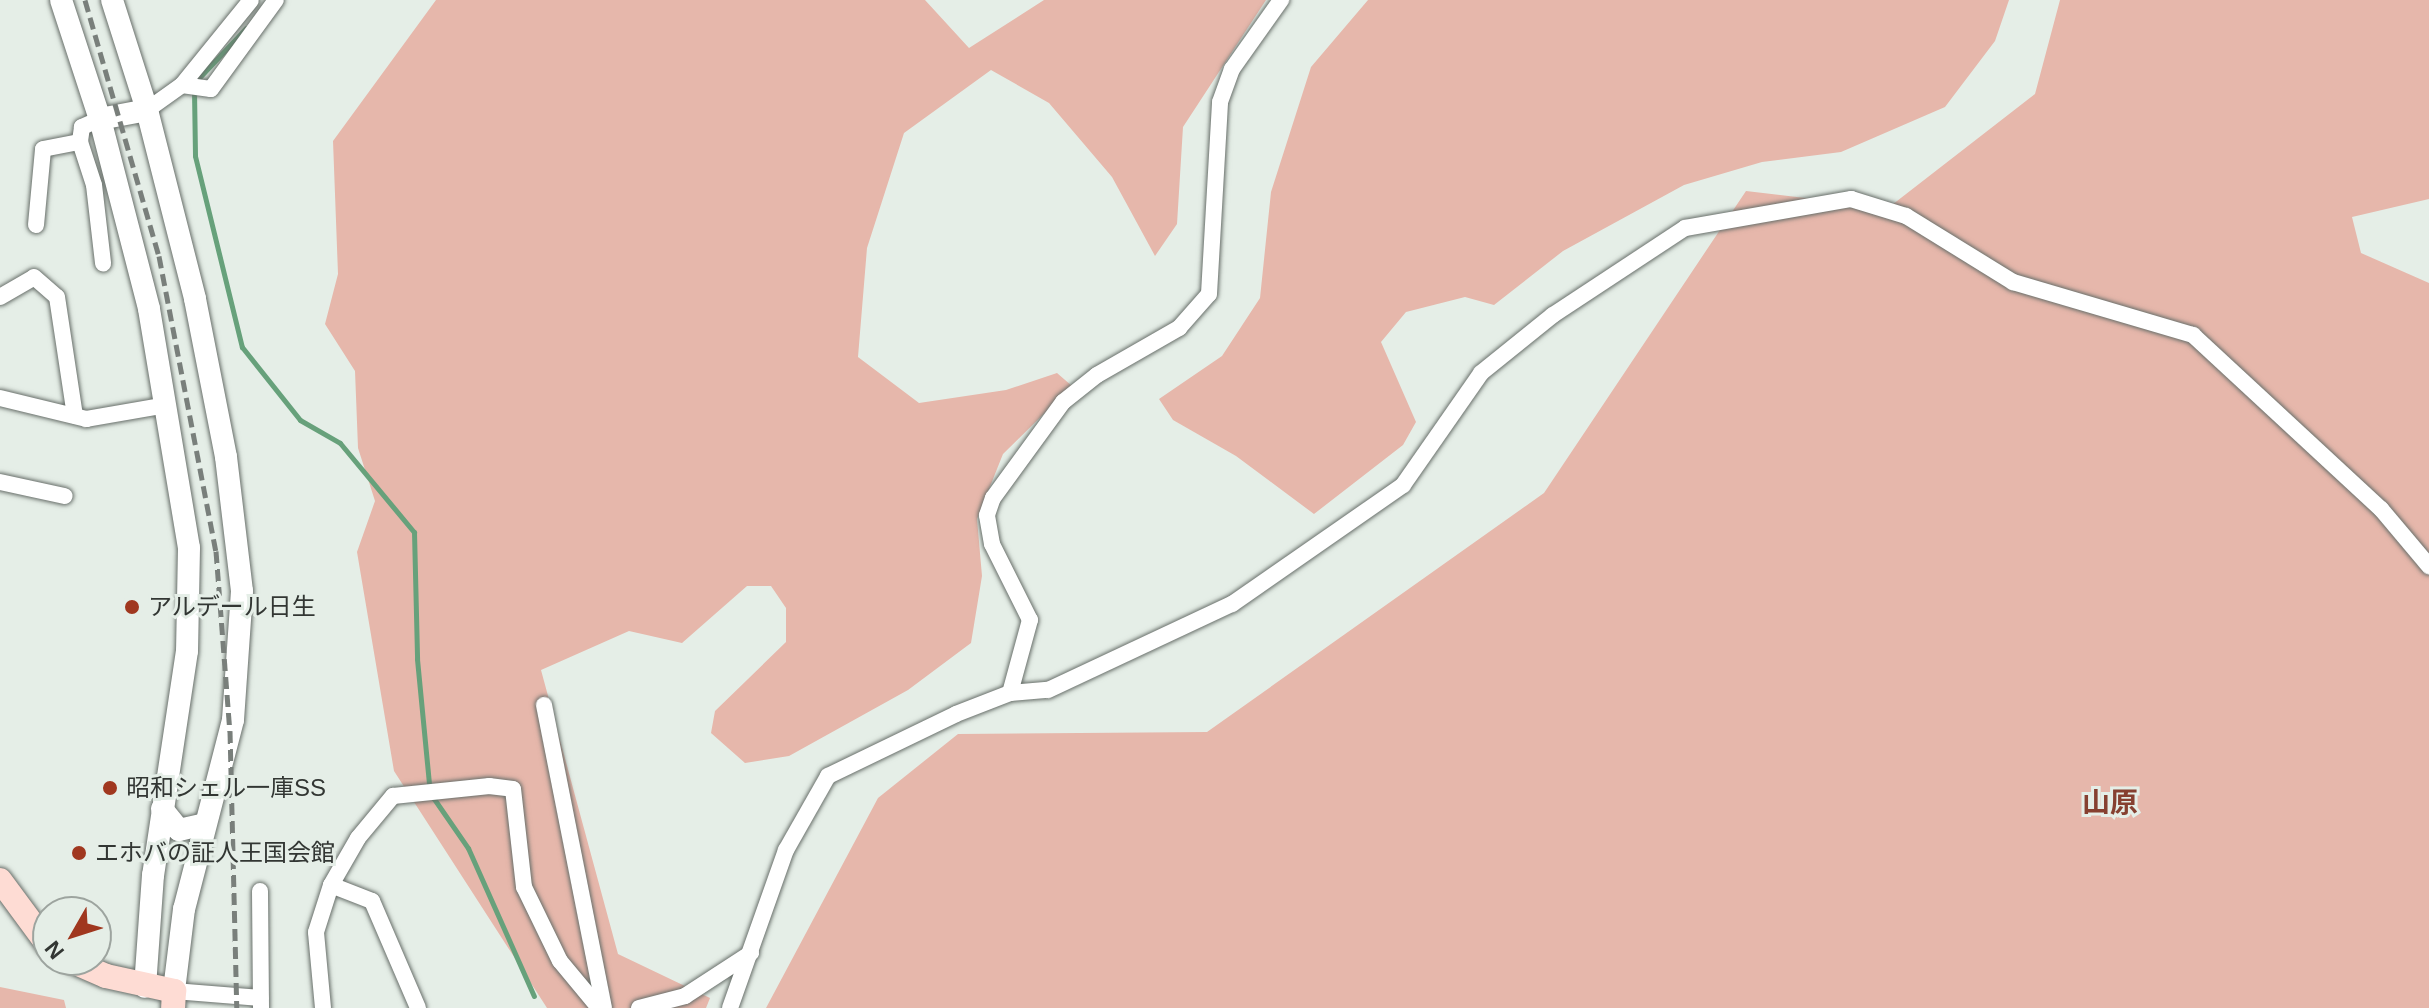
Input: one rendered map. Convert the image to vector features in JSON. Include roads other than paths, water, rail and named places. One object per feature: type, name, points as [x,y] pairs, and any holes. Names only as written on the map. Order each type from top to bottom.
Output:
[{"type":"main road","points":[[0,880],[32,923]]},
{"type":"main road","points":[[102,976],[145,997],[173,1000]]},
{"type":"street","points":[[61,0],[100,119],[149,309],[185,511],[190,584],[182,697],[162,809],[145,997]]},
{"type":"street","points":[[112,0],[147,110],[207,355],[241,575],[239,681],[184,909],[173,1000],[261,1003],[260,891]]},
{"type":"street","points":[[103,263],[94,185],[80,142],[82,127],[100,119],[147,110],[182,85],[251,0]]},
{"type":"street","points":[[182,85],[211,89],[276,0]]},
{"type":"street","points":[[1010,693],[1030,620],[992,544],[987,515],[993,498],[1063,402],[1097,375],[1179,328],[1209,294],[1220,102],[1232,69],[1281,0]]},
{"type":"street","points":[[36,225],[43,149],[80,142]]},
{"type":"street","points":[[730,1008],[786,850],[828,776],[1010,693],[1048,690],[1232,604],[1362,518],[1403,485],[1481,373],[1553,315],[1685,228],[1851,199],[1906,216],[2013,282],[2193,335],[2381,509],[2429,566]]},
{"type":"street","points":[[0,297],[34,277],[57,297],[75,416]]},
{"type":"street","points":[[0,397],[86,419],[167,405]]},
{"type":"street","points":[[0,482],[65,496]]},
{"type":"street","points":[[544,705],[602,1008]]},
{"type":"street","points":[[323,1008],[316,932],[331,885],[358,838],[393,796],[489,786],[513,789],[524,887],[560,961],[602,1008]]},
{"type":"street","points":[[162,809],[179,830],[204,824]]},
{"type":"street","points":[[331,885],[372,901],[412,1005]]},
{"type":"street","points":[[639,1008],[685,996],[752,953]]},
{"type":"waterway","points":[[195,82],[246,28]]},
{"type":"waterway","points":[[194,91],[195,156],[242,347],[300,420],[340,443],[414,532],[417,659],[430,793],[468,848],[534,996]]},
{"type":"railway","points":[[85,0],[159,256],[216,551],[230,731],[237,1008]]},
{"type":"place","name":"アルデール日生","points":[[132,607]]},
{"type":"place","name":"昭和シェル一庫SS","points":[[110,788]]},
{"type":"place","name":"エホバの証人王国会館","points":[[79,853]]},
{"type":"district","name":"山原","points":[[2110,803]]}]
